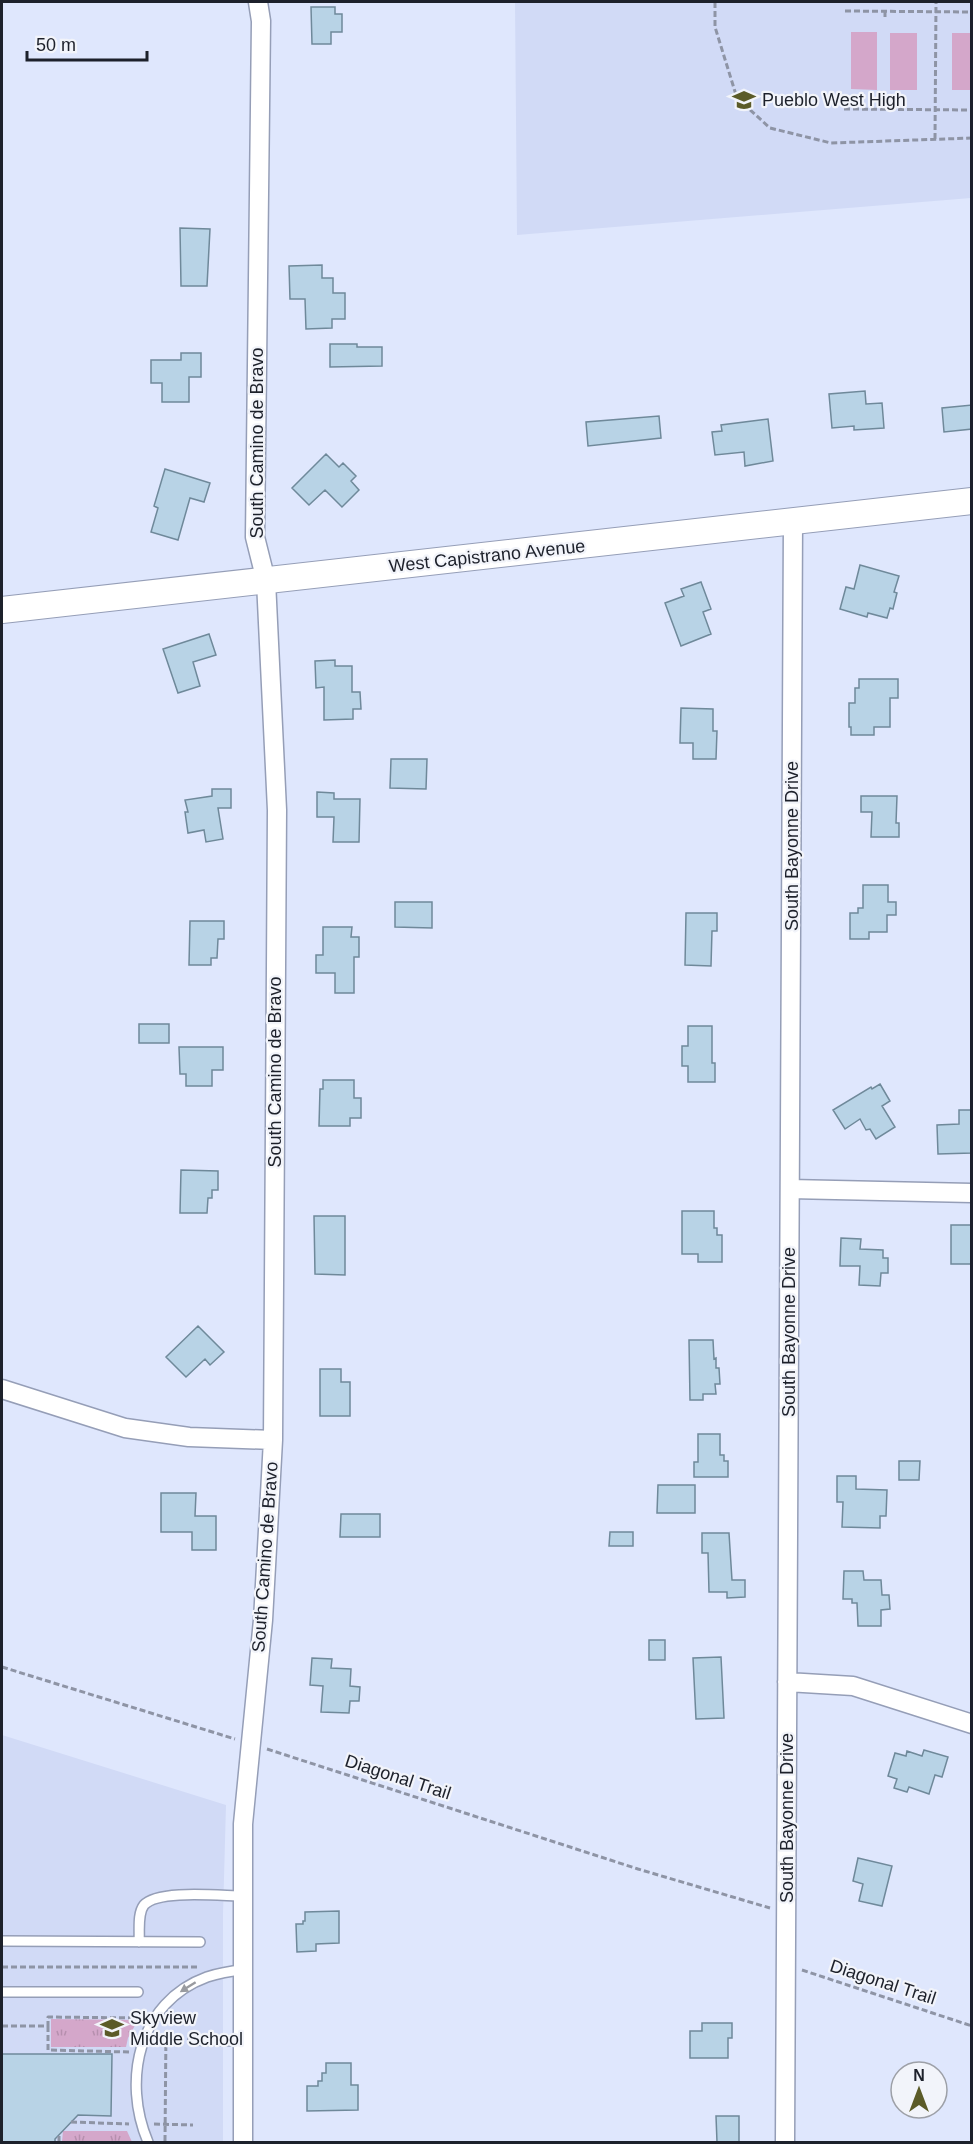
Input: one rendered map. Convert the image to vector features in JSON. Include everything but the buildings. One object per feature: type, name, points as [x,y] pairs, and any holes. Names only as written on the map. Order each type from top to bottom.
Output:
[{"type":"street","name":"South Camino de Bravo","points":[[243,2142],[243,1824],[263,1620],[273,1440],[277,810],[266,581],[255,537],[261,21],[258,2]]},
{"type":"street","name":"West Capistrano Avenue","points":[[2,610],[972,501]]},
{"type":"street","name":"South Bayonne Drive","points":[[785,2142],[793,521]]},
{"type":"street","points":[[790,1189],[972,1193]]},
{"type":"street","points":[[2,1389],[125,1428],[189,1437],[273,1440]]},
{"type":"street","points":[[787,1682],[853,1686],[972,1724]]},
{"type":"lane","points":[[140,1942],[140,1913],[143,1906],[151,1900],[173,1895],[244,1896]]},
{"type":"lane","points":[[2,1941],[200,1942]]},
{"type":"lane","points":[[148,2142],[138,2112],[135,2087],[139,2057],[151,2024],[174,1997],[189,1986],[206,1977],[243,1970]]},
{"type":"lane","points":[[2,1992],[138,1992]]},
{"type":"lane","points":[[193,2040],[242,2041]]},
{"type":"path","points":[[715,2],[715,27],[737,98],[770,129],[831,143],[972,138]]},
{"type":"path","points":[[935,139],[936,2]]},
{"type":"path","points":[[884,19],[885,8]]},
{"type":"path","points":[[845,11],[885,8],[972,12]]},
{"type":"path","points":[[844,109],[972,110]]},
{"type":"path","name":"Diagonal Trail","points":[[2,1667],[638,1869],[786,1913]]},
{"type":"path","name":"Diagonal Trail","points":[[786,1964],[972,2026]]},
{"type":"path","points":[[2,1967],[201,1967]]},
{"type":"path","points":[[129,2052],[48,2050],[48,2017],[143,2018]]},
{"type":"path","points":[[2,2026],[48,2026]]},
{"type":"path","points":[[165,2141],[166,2030]]},
{"type":"path","points":[[59,2134],[59,2142]]},
{"type":"shaded area","name":"Pueblo West High","points":[[515,2],[971,2],[971,198],[517,235]]},
{"type":"shaded area","name":"Skyview Middle School","points":[[2,1735],[226,1805],[223,1914],[223,2142],[2,2142]]},
{"type":"green space","points":[[851,32],[877,32],[877,90],[851,89]]},
{"type":"green space","points":[[890,33],[917,33],[917,90],[890,90]]},
{"type":"green space","points":[[952,33],[971,33],[971,90],[952,90]]},
{"type":"green space","points":[[51,2019],[138,2020],[128,2038],[126,2047],[51,2047]]},
{"type":"green space","points":[[63,2131],[127,2131],[132,2142],[62,2142]]},
{"type":"place","name":"Pueblo West High","points":[[744,100]]},
{"type":"place","name":"Skyview Middle School","points":[[112,2028]]}]
